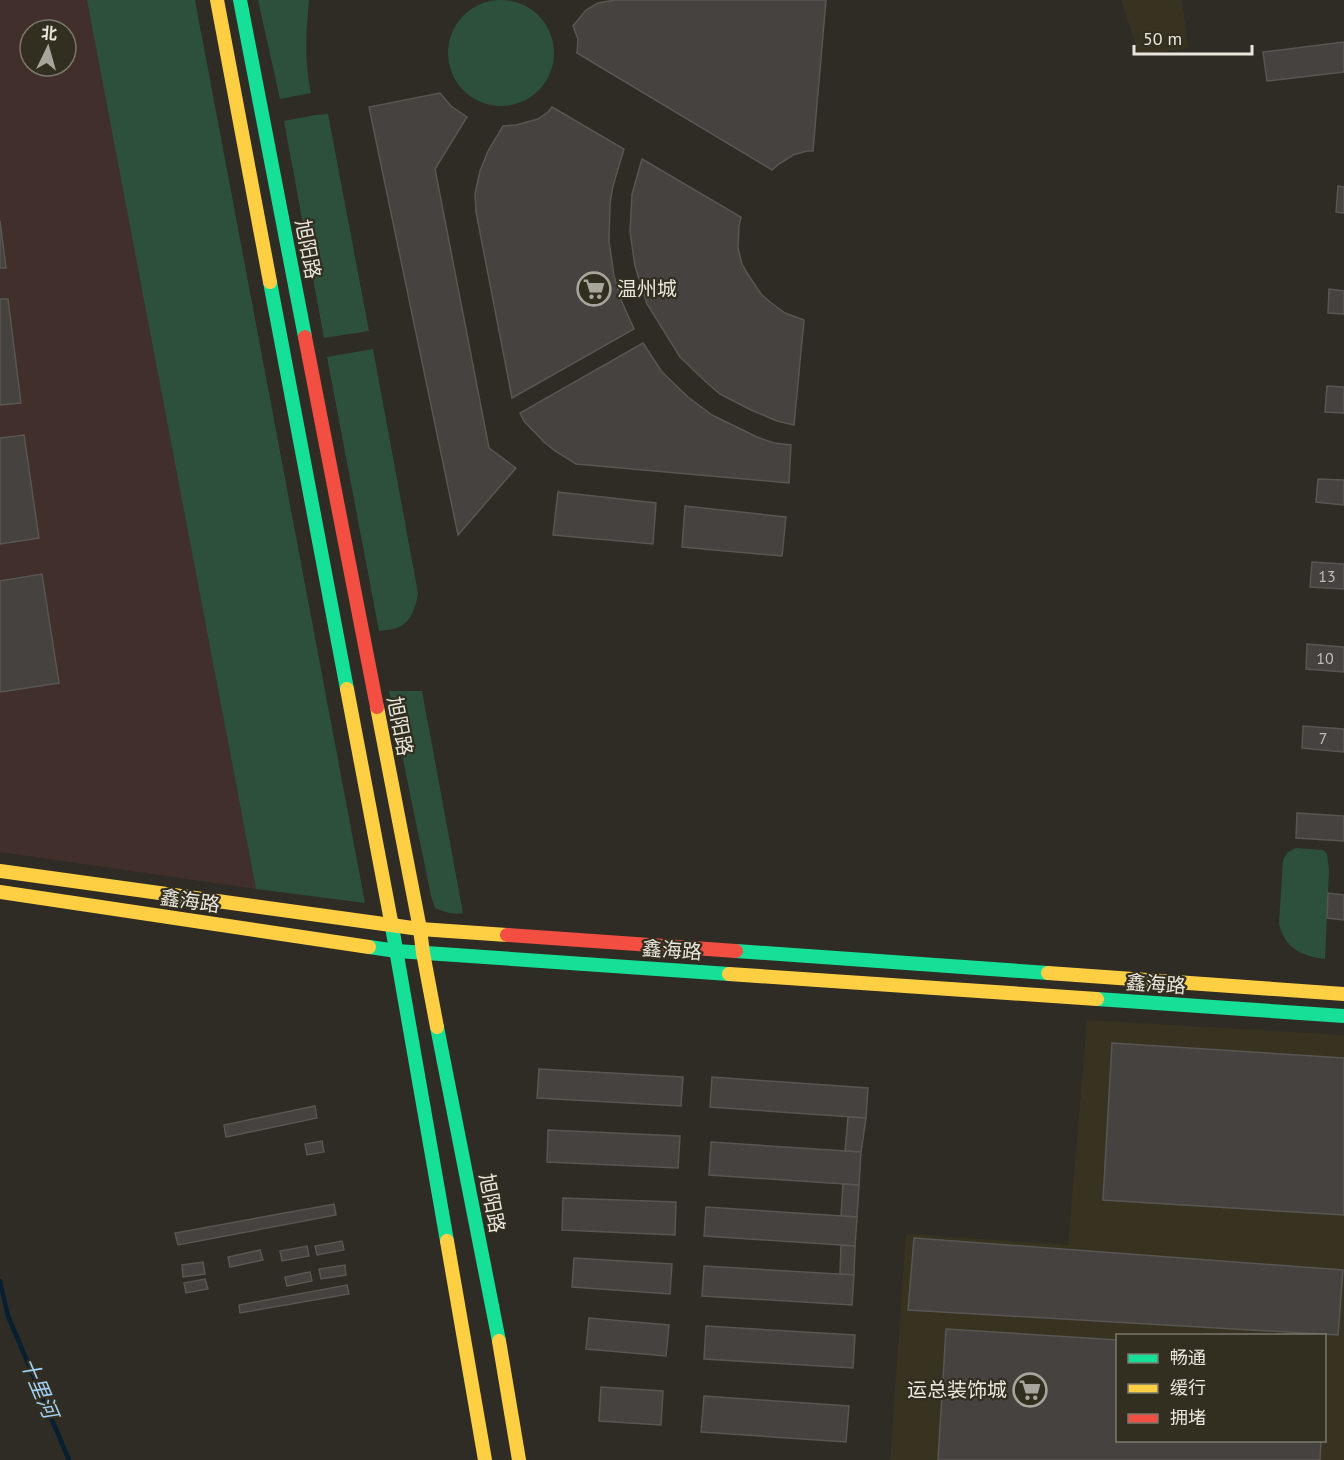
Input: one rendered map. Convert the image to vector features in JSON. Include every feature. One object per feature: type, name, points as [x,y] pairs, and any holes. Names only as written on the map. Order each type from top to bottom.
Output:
[{"type":"main road","points":[[217,0],[397,951],[485,1460]]},
{"type":"main road","name":"旭阳路","points":[[240,0],[507,1384],[519,1460]]},
{"type":"main road","name":"鑫海路","points":[[0,871],[420,929],[1344,994]]},
{"type":"main road","name":"鑫海路","points":[[0,892],[397,951],[1344,1017]]},
{"type":"shaded area","points":[[0,0],[88,0],[256,889],[0,852]]},
{"type":"shaded area","points":[[1121,0],[1182,0],[1188,48],[1139,55]]},
{"type":"shaded area","points":[[1087,1020],[1344,1035],[1344,1460],[890,1460],[906,1234],[1068,1245]]},
{"type":"green space","points":[[87,0],[195,0],[365,903],[256,889]]},
{"type":"green space","points":[[258,0],[309,0],[306,46],[311,93],[280,99]]},
{"type":"green space","points":[[501,0],[521,4],[538,16],[550,33],[554,53],[550,73],[538,90],[521,102],[501,106],[481,102],[464,90],[452,73],[448,53],[452,33],[464,16],[481,4]]},
{"type":"green space","points":[[328,114],[369,331],[324,338],[284,121]]},
{"type":"green space","points":[[373,349],[418,593],[415,608],[407,621],[397,628],[379,631],[327,357]]},
{"type":"green space","points":[[389,691],[422,691],[463,913],[449,913],[435,908],[431,896]]},
{"type":"green space","points":[[1296,848],[1323,850],[1327,854],[1329,870],[1325,959],[1301,953],[1289,945],[1281,932],[1279,923],[1283,860],[1288,852]]},
{"type":"building","points":[[615,0],[826,0],[813,151],[793,155],[772,170],[577,53],[578,39],[573,26],[586,10],[598,3]]},
{"type":"building","points":[[1344,42],[1344,72],[1267,81],[1263,52]]},
{"type":"building","points":[[440,93],[451,106],[467,117],[435,169],[489,448],[516,468],[458,535],[369,107]]},
{"type":"building","points":[[552,107],[624,149],[610,204],[609,241],[614,276],[621,300],[634,329],[512,398],[476,212],[475,194],[480,171],[488,151],[503,126],[538,119]]},
{"type":"building","points":[[642,159],[741,217],[738,248],[747,273],[761,294],[770,302],[785,313],[804,320],[794,425],[777,421],[720,394],[680,357],[647,304],[635,266],[630,232],[632,194]]},
{"type":"building","points":[[1338,186],[1344,187],[1344,213],[1336,212]]},
{"type":"building","points":[[0,221],[6,268],[0,268]]},
{"type":"building","points":[[1329,289],[1344,291],[1344,314],[1328,313]]},
{"type":"building","points":[[0,299],[8,299],[21,403],[0,405]]},
{"type":"building","points":[[643,343],[662,372],[688,397],[712,415],[757,437],[774,443],[791,445],[789,483],[576,464],[544,442],[524,421],[520,413]]},
{"type":"building","points":[[1327,386],[1344,387],[1344,413],[1325,412]]},
{"type":"building","points":[[24,435],[39,538],[0,544],[0,438]]},
{"type":"building","points":[[1318,479],[1344,480],[1344,505],[1316,502]]},
{"type":"building","points":[[558,492],[656,503],[653,544],[553,535]]},
{"type":"building","points":[[685,506],[786,517],[782,556],[682,547]]},
{"type":"building","points":[[1312,562],[1344,564],[1344,589],[1310,587]]},
{"type":"building","points":[[42,574],[59,683],[0,692],[0,581]]},
{"type":"building","points":[[1307,644],[1344,647],[1344,672],[1306,669]]},
{"type":"building","points":[[1303,726],[1344,729],[1344,752],[1302,748]]},
{"type":"building","points":[[1297,813],[1344,816],[1344,841],[1296,838]]},
{"type":"building","points":[[1328,893],[1344,895],[1344,920],[1327,918]]},
{"type":"building","points":[[1112,1043],[1344,1058],[1344,1215],[1103,1200]]},
{"type":"building","points":[[539,1069],[683,1077],[681,1106],[537,1098]]},
{"type":"building","points":[[712,1077],[868,1088],[866,1118],[710,1107]]},
{"type":"building","points":[[315,1106],[317,1118],[226,1137],[224,1125]]},
{"type":"building","points":[[848,1117],[866,1118],[861,1152],[845,1151]]},
{"type":"building","points":[[548,1130],[680,1136],[678,1168],[547,1162]]},
{"type":"building","points":[[322,1141],[324,1152],[307,1155],[305,1144]]},
{"type":"building","points":[[711,1142],[861,1152],[859,1185],[709,1175]]},
{"type":"building","points":[[843,1184],[859,1185],[857,1217],[841,1216]]},
{"type":"building","points":[[563,1198],[676,1202],[675,1235],[562,1230]]},
{"type":"building","points":[[334,1204],[336,1215],[178,1245],[175,1233]]},
{"type":"building","points":[[706,1207],[857,1217],[855,1246],[704,1236]]},
{"type":"building","points":[[914,1238],[1343,1270],[1338,1335],[908,1310]]},
{"type":"building","points":[[342,1241],[344,1250],[317,1255],[315,1246]]},
{"type":"building","points":[[841,1245],[855,1246],[854,1275],[840,1274]]},
{"type":"building","points":[[307,1246],[309,1256],[282,1261],[280,1251]]},
{"type":"building","points":[[260,1250],[263,1260],[230,1267],[228,1257]]},
{"type":"building","points":[[574,1258],[672,1264],[670,1294],[572,1287]]},
{"type":"building","points":[[203,1262],[205,1274],[183,1277],[182,1265]]},
{"type":"building","points":[[345,1265],[346,1275],[321,1279],[319,1269]]},
{"type":"building","points":[[704,1266],[854,1275],[852,1305],[702,1296]]},
{"type":"building","points":[[310,1272],[312,1281],[287,1286],[285,1277]]},
{"type":"building","points":[[205,1279],[208,1289],[186,1293],[184,1283]]},
{"type":"building","points":[[347,1285],[349,1294],[240,1313],[239,1305]]},
{"type":"building","points":[[589,1318],[669,1325],[666,1356],[586,1349]]},
{"type":"building","points":[[706,1326],[855,1335],[853,1368],[704,1359]]},
{"type":"building","name":"运总装饰城","points":[[946,1329],[1116,1340],[1116,1442],[1321,1442],[1320,1460],[938,1460]]},
{"type":"building","points":[[601,1387],[663,1391],[661,1425],[599,1421]]},
{"type":"building","points":[[704,1396],[849,1406],[846,1442],[701,1432]]},
{"type":"waterway","name":"十里河","points":[[0,1281],[8,1316],[69,1460]]},
{"type":"traffic: fast","points":[[240,0],[305,337]]},
{"type":"traffic: fast","points":[[270,282],[347,689]]},
{"type":"traffic: fast","points":[[391,921],[447,1241]]},
{"type":"traffic: fast","points":[[369,947],[397,951],[729,974]]},
{"type":"traffic: fast","points":[[736,951],[1048,973]]},
{"type":"traffic: fast","points":[[1097,999],[1344,1016]]},
{"type":"traffic: fast","points":[[437,1027],[499,1341]]},
{"type":"traffic: slow","points":[[217,0],[270,282]]},
{"type":"traffic: slow","points":[[347,689],[391,921]]},
{"type":"traffic: slow","points":[[377,707],[437,1027]]},
{"type":"traffic: slow","points":[[0,871],[420,929],[507,935]]},
{"type":"traffic: slow","points":[[0,892],[369,947]]},
{"type":"traffic: slow","points":[[1048,973],[1344,994]]},
{"type":"traffic: slow","points":[[729,974],[1097,999]]},
{"type":"traffic: slow","points":[[447,1241],[485,1460]]},
{"type":"traffic: slow","points":[[499,1341],[519,1460]]},
{"type":"traffic: jam","points":[[305,337],[377,707]]},
{"type":"traffic: jam","points":[[507,935],[736,951]]},
{"type":"place","name":"温州城","points":[[594,289]]},
{"type":"place","name":"运总装饰城","points":[[1030,1390]]}]
